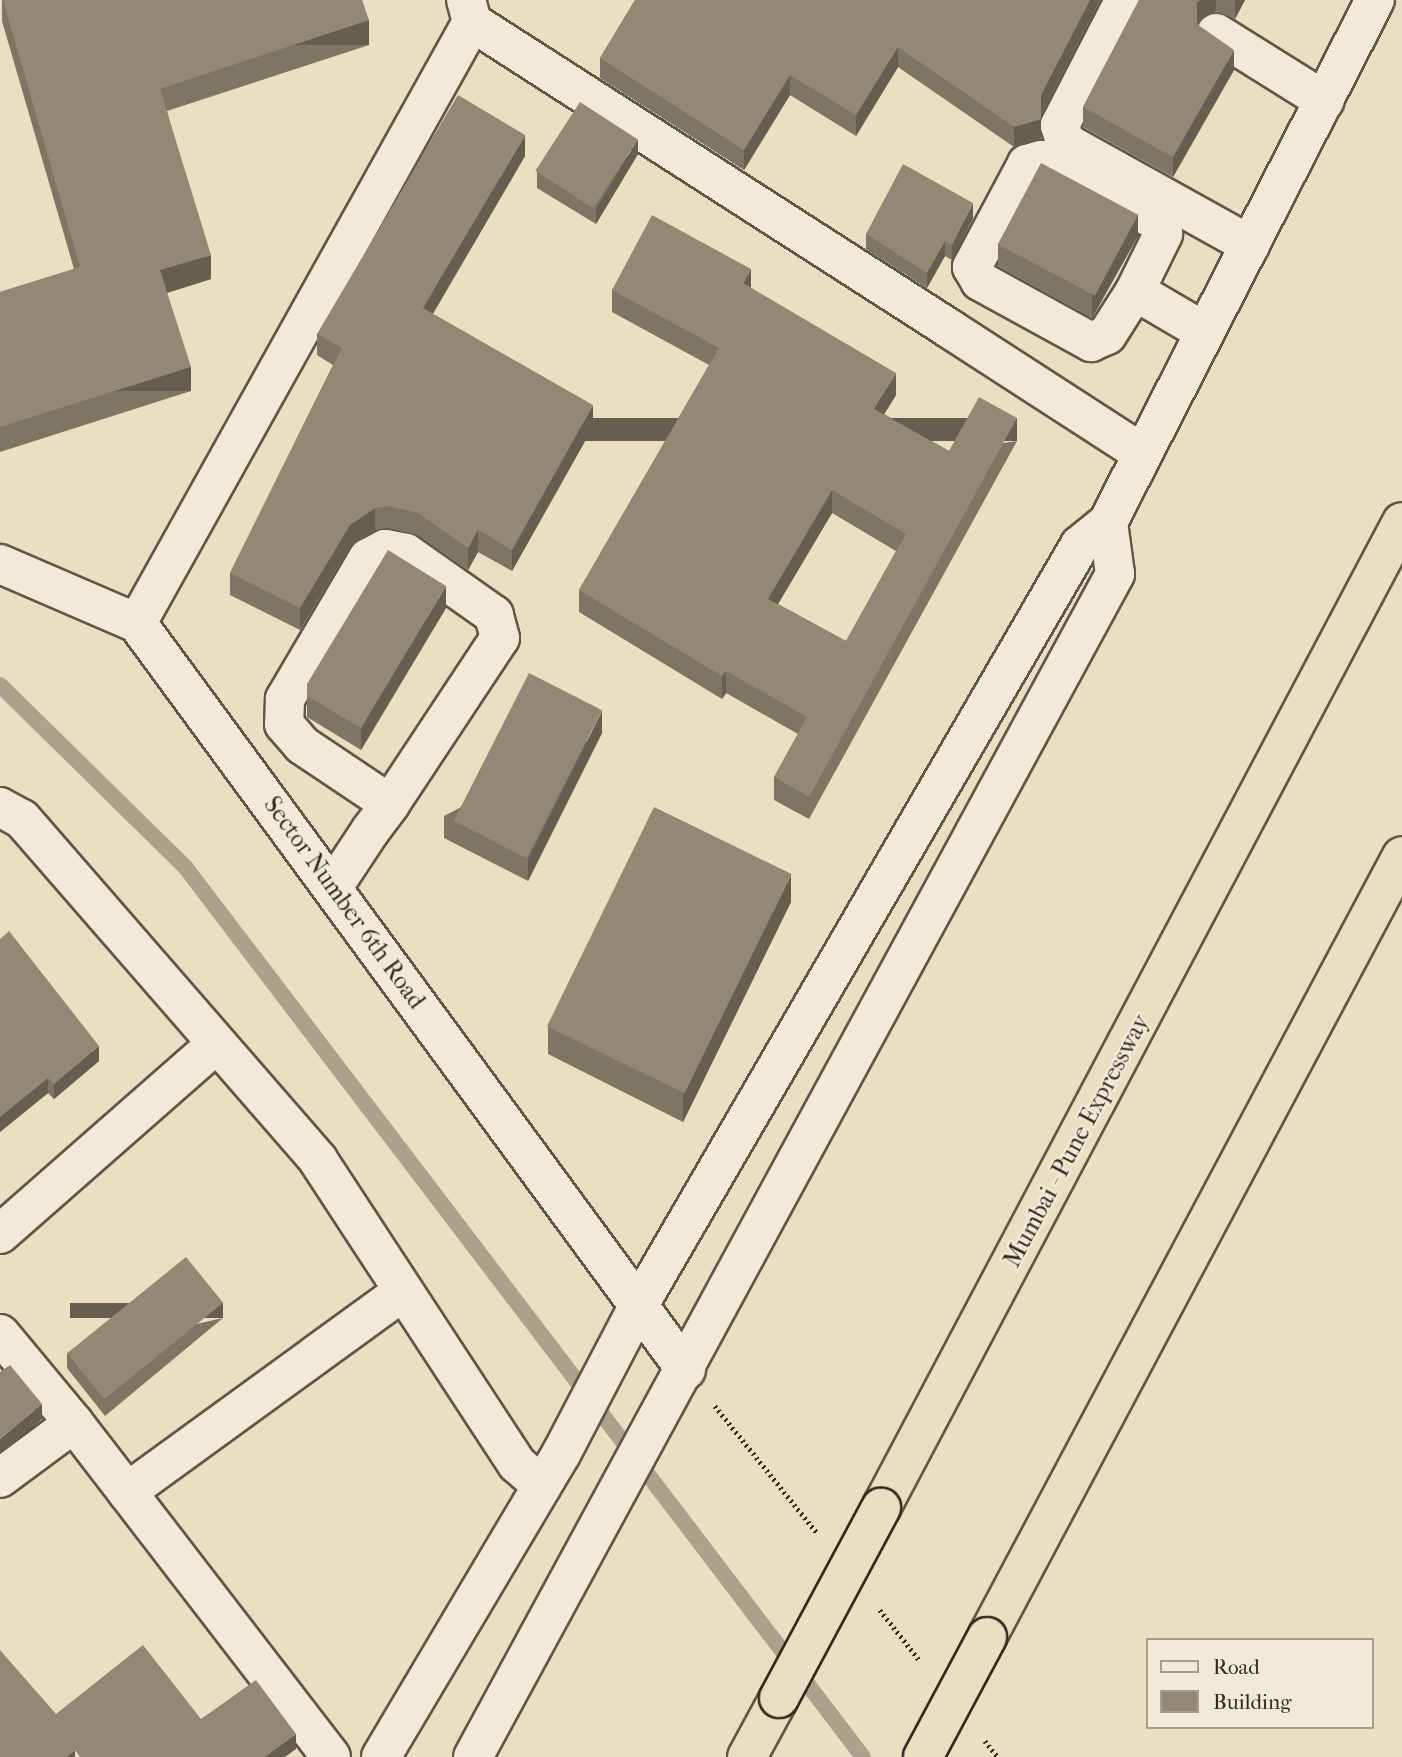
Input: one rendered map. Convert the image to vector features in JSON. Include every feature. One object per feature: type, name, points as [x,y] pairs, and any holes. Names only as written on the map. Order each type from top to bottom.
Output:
[{"type":"highway","name":"Mumbai - Pune Expressway","points":[[747,1757],[1402,522]]},
{"type":"highway","points":[[923,1757],[1402,856]]},
{"type":"street","points":[[381,1757],[561,1454],[617,1352],[640,1303],[1080,545],[1108,522],[1375,0]]},
{"type":"street","points":[[1124,1],[1060,125],[1065,142],[1250,245]]},
{"type":"street","points":[[0,564],[137,623],[469,11],[1142,453]]},
{"type":"street","points":[[1216,33],[1325,101]]},
{"type":"street","points":[[1041,160],[1157,221],[1163,234],[1135,291],[1107,335],[1091,342],[980,281],[972,267],[1027,164],[1041,160]]},
{"type":"street","points":[[1135,291],[1205,332]]},
{"type":"street","points":[[472,1757],[686,1370],[1115,574],[1108,522]]},
{"type":"street","points":[[333,887],[390,804],[500,638],[494,615],[406,553],[385,549],[368,558],[285,699],[284,724],[302,745],[390,804]]},
{"type":"street","name":"Sector Number 6th Road","points":[[137,623],[640,1303],[686,1370]]},
{"type":"street","points":[[0,807],[22,819],[318,1160],[517,1464],[542,1486]]},
{"type":"street","points":[[0,1234],[216,1044]]},
{"type":"street","points":[[127,1492],[402,1292]]},
{"type":"street","points":[[0,1334],[74,1423],[331,1757]]},
{"type":"street","points":[[0,1478],[74,1423]]},
{"type":"building","points":[[3,0],[362,0],[369,20],[160,89],[211,255],[160,270],[191,367],[0,427],[0,292],[80,267]]},
{"type":"building","points":[[635,0],[1090,0],[1041,95],[1041,119],[1014,127],[898,47],[856,115],[790,75],[744,150],[600,58]]},
{"type":"building","points":[[1139,0],[1201,0],[1197,2],[1197,24],[1234,50],[1173,157],[1083,107]]},
{"type":"building","points":[[458,95],[525,135],[423,308],[593,405],[512,550],[478,530],[468,548],[418,513],[388,506],[375,508],[350,525],[300,608],[230,573],[342,348],[317,334]]},
{"type":"building","points":[[580,102],[638,140],[593,208],[535,171]]},
{"type":"building","points":[[1041,163],[1138,215],[1095,296],[998,244]]},
{"type":"building","points":[[903,164],[973,203],[952,245],[945,241],[927,273],[866,234]]},
{"type":"building","points":[[652,215],[751,269],[743,283],[896,373],[874,409],[949,451],[979,397],[1017,418],[809,797],[774,777],[807,717],[726,671],[722,676],[579,590],[719,348],[612,290]],"holes":[[[832,490],[906,534],[846,641],[768,599]]]},
{"type":"building","points":[[388,550],[446,586],[361,728],[307,696],[307,684]]},
{"type":"building","points":[[529,673],[602,710],[527,858],[454,821]]},
{"type":"building","points":[[654,807],[792,874],[685,1093],[547,1026]]},
{"type":"building","points":[[9,931],[99,1046],[54,1084],[48,1078],[0,1117],[0,939]]},
{"type":"building","points":[[186,1257],[223,1303],[104,1399],[67,1353]]},
{"type":"building","points":[[10,1365],[42,1404],[0,1439],[0,1372]]},
{"type":"building","points":[[143,1645],[201,1719],[256,1680],[296,1734],[264,1757],[80,1757],[75,1750],[66,1757],[0,1757],[0,1650],[56,1714]]},
{"type":"waterway","points":[[0,685],[186,868],[863,1757]]}]
